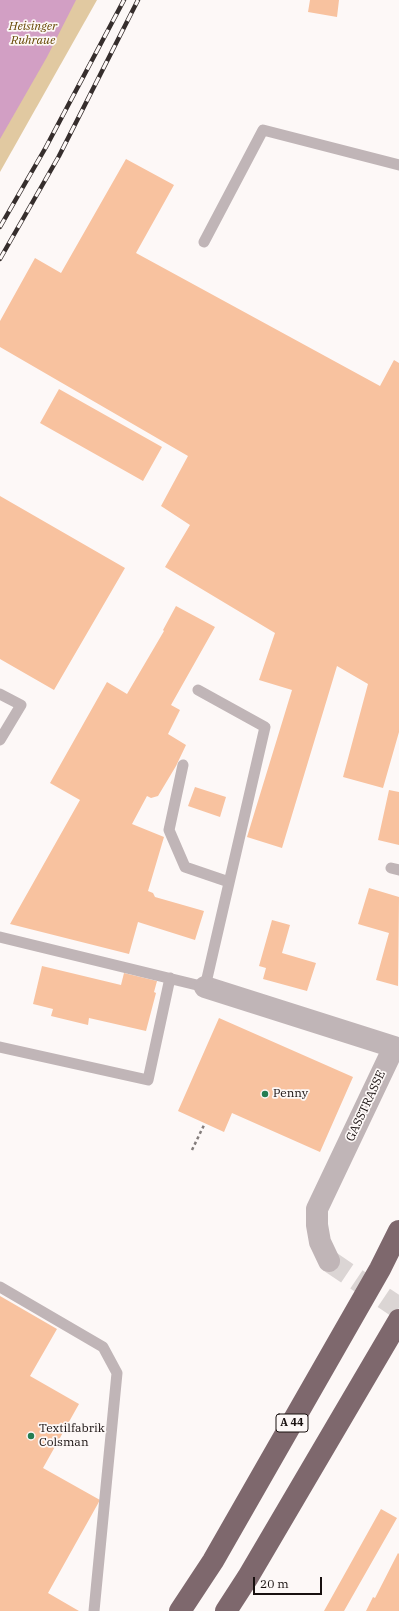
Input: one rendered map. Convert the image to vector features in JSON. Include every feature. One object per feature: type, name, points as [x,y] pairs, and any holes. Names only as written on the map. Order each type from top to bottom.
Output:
[{"type":"highway","name":"A 44","points":[[180,1611],[213,1561],[380,1269],[399,1231]]},
{"type":"highway","points":[[226,1611],[248,1577],[399,1320]]},
{"type":"street","name":"GASSTRASSE","points":[[205,987],[396,1042],[317,1209],[317,1225],[320,1242],[329,1261]]},
{"type":"lane","points":[[204,242],[263,130],[399,165]]},
{"type":"lane","points":[[0,936],[205,987],[265,727],[198,690]]},
{"type":"lane","points":[[0,694],[20,705],[0,740]]},
{"type":"lane","points":[[183,765],[169,830],[185,867],[229,882]]},
{"type":"lane","points":[[0,1047],[148,1080],[170,978]]},
{"type":"lane","points":[[0,1287],[103,1347],[117,1373],[94,1611]]},
{"type":"path","points":[[192,1150],[205,1123]]},
{"type":"green space","name":"Heisinger Ruhraue","points":[[0,0],[97,0],[0,172]]},
{"type":"shaded area","name":"Heisinger Ruhraue","points":[[0,0],[76,0],[47,57],[0,139]]},
{"type":"building","points":[[310,0],[339,0],[337,17],[308,12]]},
{"type":"building","points":[[126,159],[174,185],[136,253],[380,386],[394,360],[399,363],[399,732],[383,788],[343,777],[368,684],[337,666],[282,848],[247,837],[292,690],[259,680],[275,633],[165,567],[190,525],[161,506],[188,456],[0,347],[0,321],[35,258],[61,273]]},
{"type":"building","points":[[59,389],[162,447],[143,481],[40,423]]},
{"type":"building","points":[[0,496],[125,568],[54,690],[0,659]]},
{"type":"building","points":[[176,606],[215,627],[171,705],[180,710],[168,734],[186,745],[176,766],[158,796],[151,798],[147,796],[132,824],[164,837],[148,891],[153,893],[155,897],[204,911],[195,940],[138,922],[129,954],[10,924],[80,800],[50,783],[107,682],[127,694],[164,631],[163,630]]},
{"type":"building","points":[[195,787],[226,797],[220,817],[188,806]]},
{"type":"building","points":[[389,790],[399,792],[399,845],[378,840]]},
{"type":"building","points":[[369,888],[399,897],[398,986],[376,980],[389,933],[358,924]]},
{"type":"building","points":[[272,920],[290,925],[282,953],[316,963],[307,991],[263,979],[266,968],[259,966]]},
{"type":"building","points":[[42,966],[121,985],[124,973],[157,981],[154,992],[156,993],[146,1031],[89,1018],[88,1025],[51,1016],[53,1009],[33,1004]]},
{"type":"building","name":"Penny","points":[[219,1018],[353,1077],[320,1152],[232,1113],[224,1132],[178,1111]]},
{"type":"building","name":"Textilfabrik Colsman","points":[[0,1296],[57,1329],[30,1376],[79,1404],[43,1468],[100,1500],[48,1593],[79,1611],[0,1611]]},
{"type":"building","points":[[381,1509],[397,1518],[344,1611],[324,1611]]},
{"type":"building","points":[[398,1553],[399,1611],[366,1611],[373,1597],[375,1598]]},
{"type":"tunnel","points":[[329,1261],[399,1308]]},
{"type":"railway","points":[[0,227],[46,147],[124,0]]},
{"type":"railway","points":[[0,259],[59,156],[138,0]]},
{"type":"place","name":"Penny","points":[[265,1094]]},
{"type":"place","name":"Textilfabrik Colsman","points":[[31,1436]]}]
